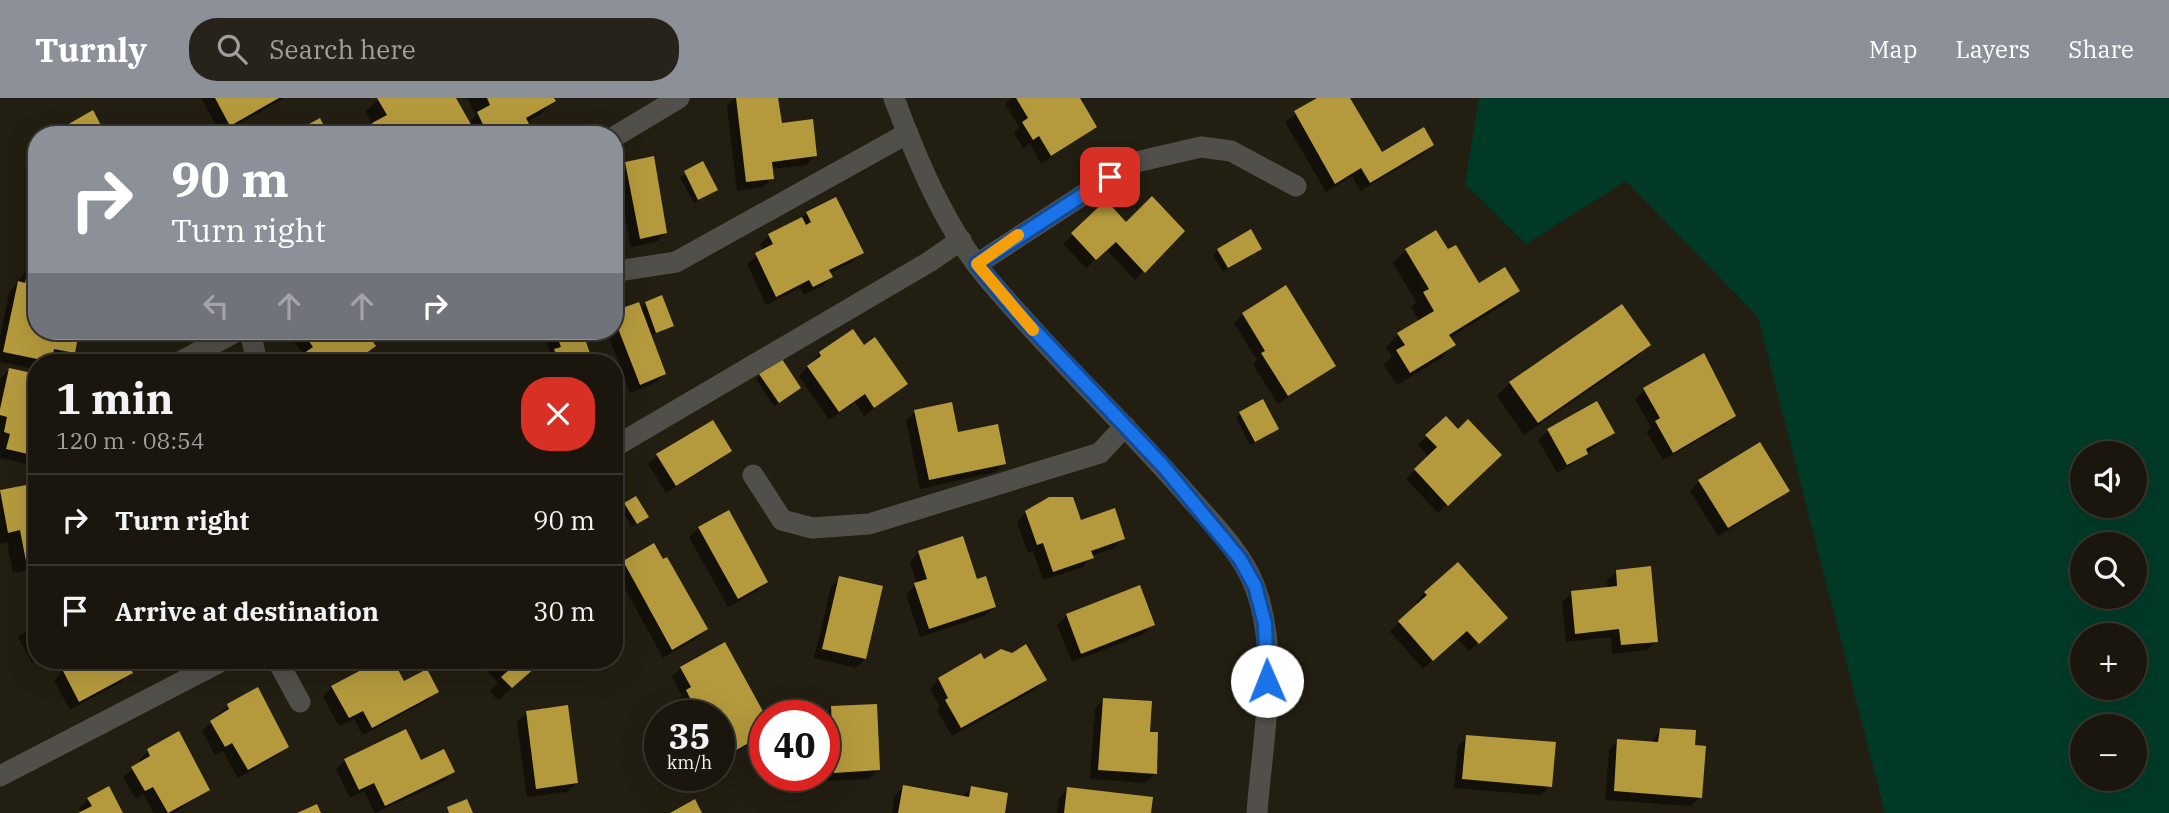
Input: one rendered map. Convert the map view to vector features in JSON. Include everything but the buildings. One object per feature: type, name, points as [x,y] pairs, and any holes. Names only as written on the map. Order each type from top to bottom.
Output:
[{"type":"street","points":[[623,132],[679,98]]},
{"type":"street","points":[[894,98],[908,133],[961,240],[977,264],[1017,312],[1222,534],[1255,586],[1265,624],[1267,681],[1257,813]]},
{"type":"street","points":[[624,270],[676,262],[908,133]]},
{"type":"street","points":[[977,264],[1132,163],[1201,147],[1221,149],[1231,151],[1296,186]]},
{"type":"street","points":[[623,442],[918,269],[961,240]]},
{"type":"street","points":[[195,354],[220,340]]},
{"type":"street","points":[[752,475],[782,520],[812,528],[869,524],[1100,453],[1125,426]]},
{"type":"street","points":[[0,776],[207,669]]},
{"type":"street","points":[[282,669],[300,702]]},
{"type":"green space","points":[[1479,98],[2169,98],[2169,813],[1885,813],[1758,317],[1626,181],[1526,244],[1465,184]]},
{"type":"slow traffic","points":[[1018,235],[977,264],[1033,330]]},
{"type":"route","points":[[1110,177],[1000,246],[977,264],[1017,312],[1163,466],[1240,559],[1255,586],[1265,624],[1267,681]]}]
